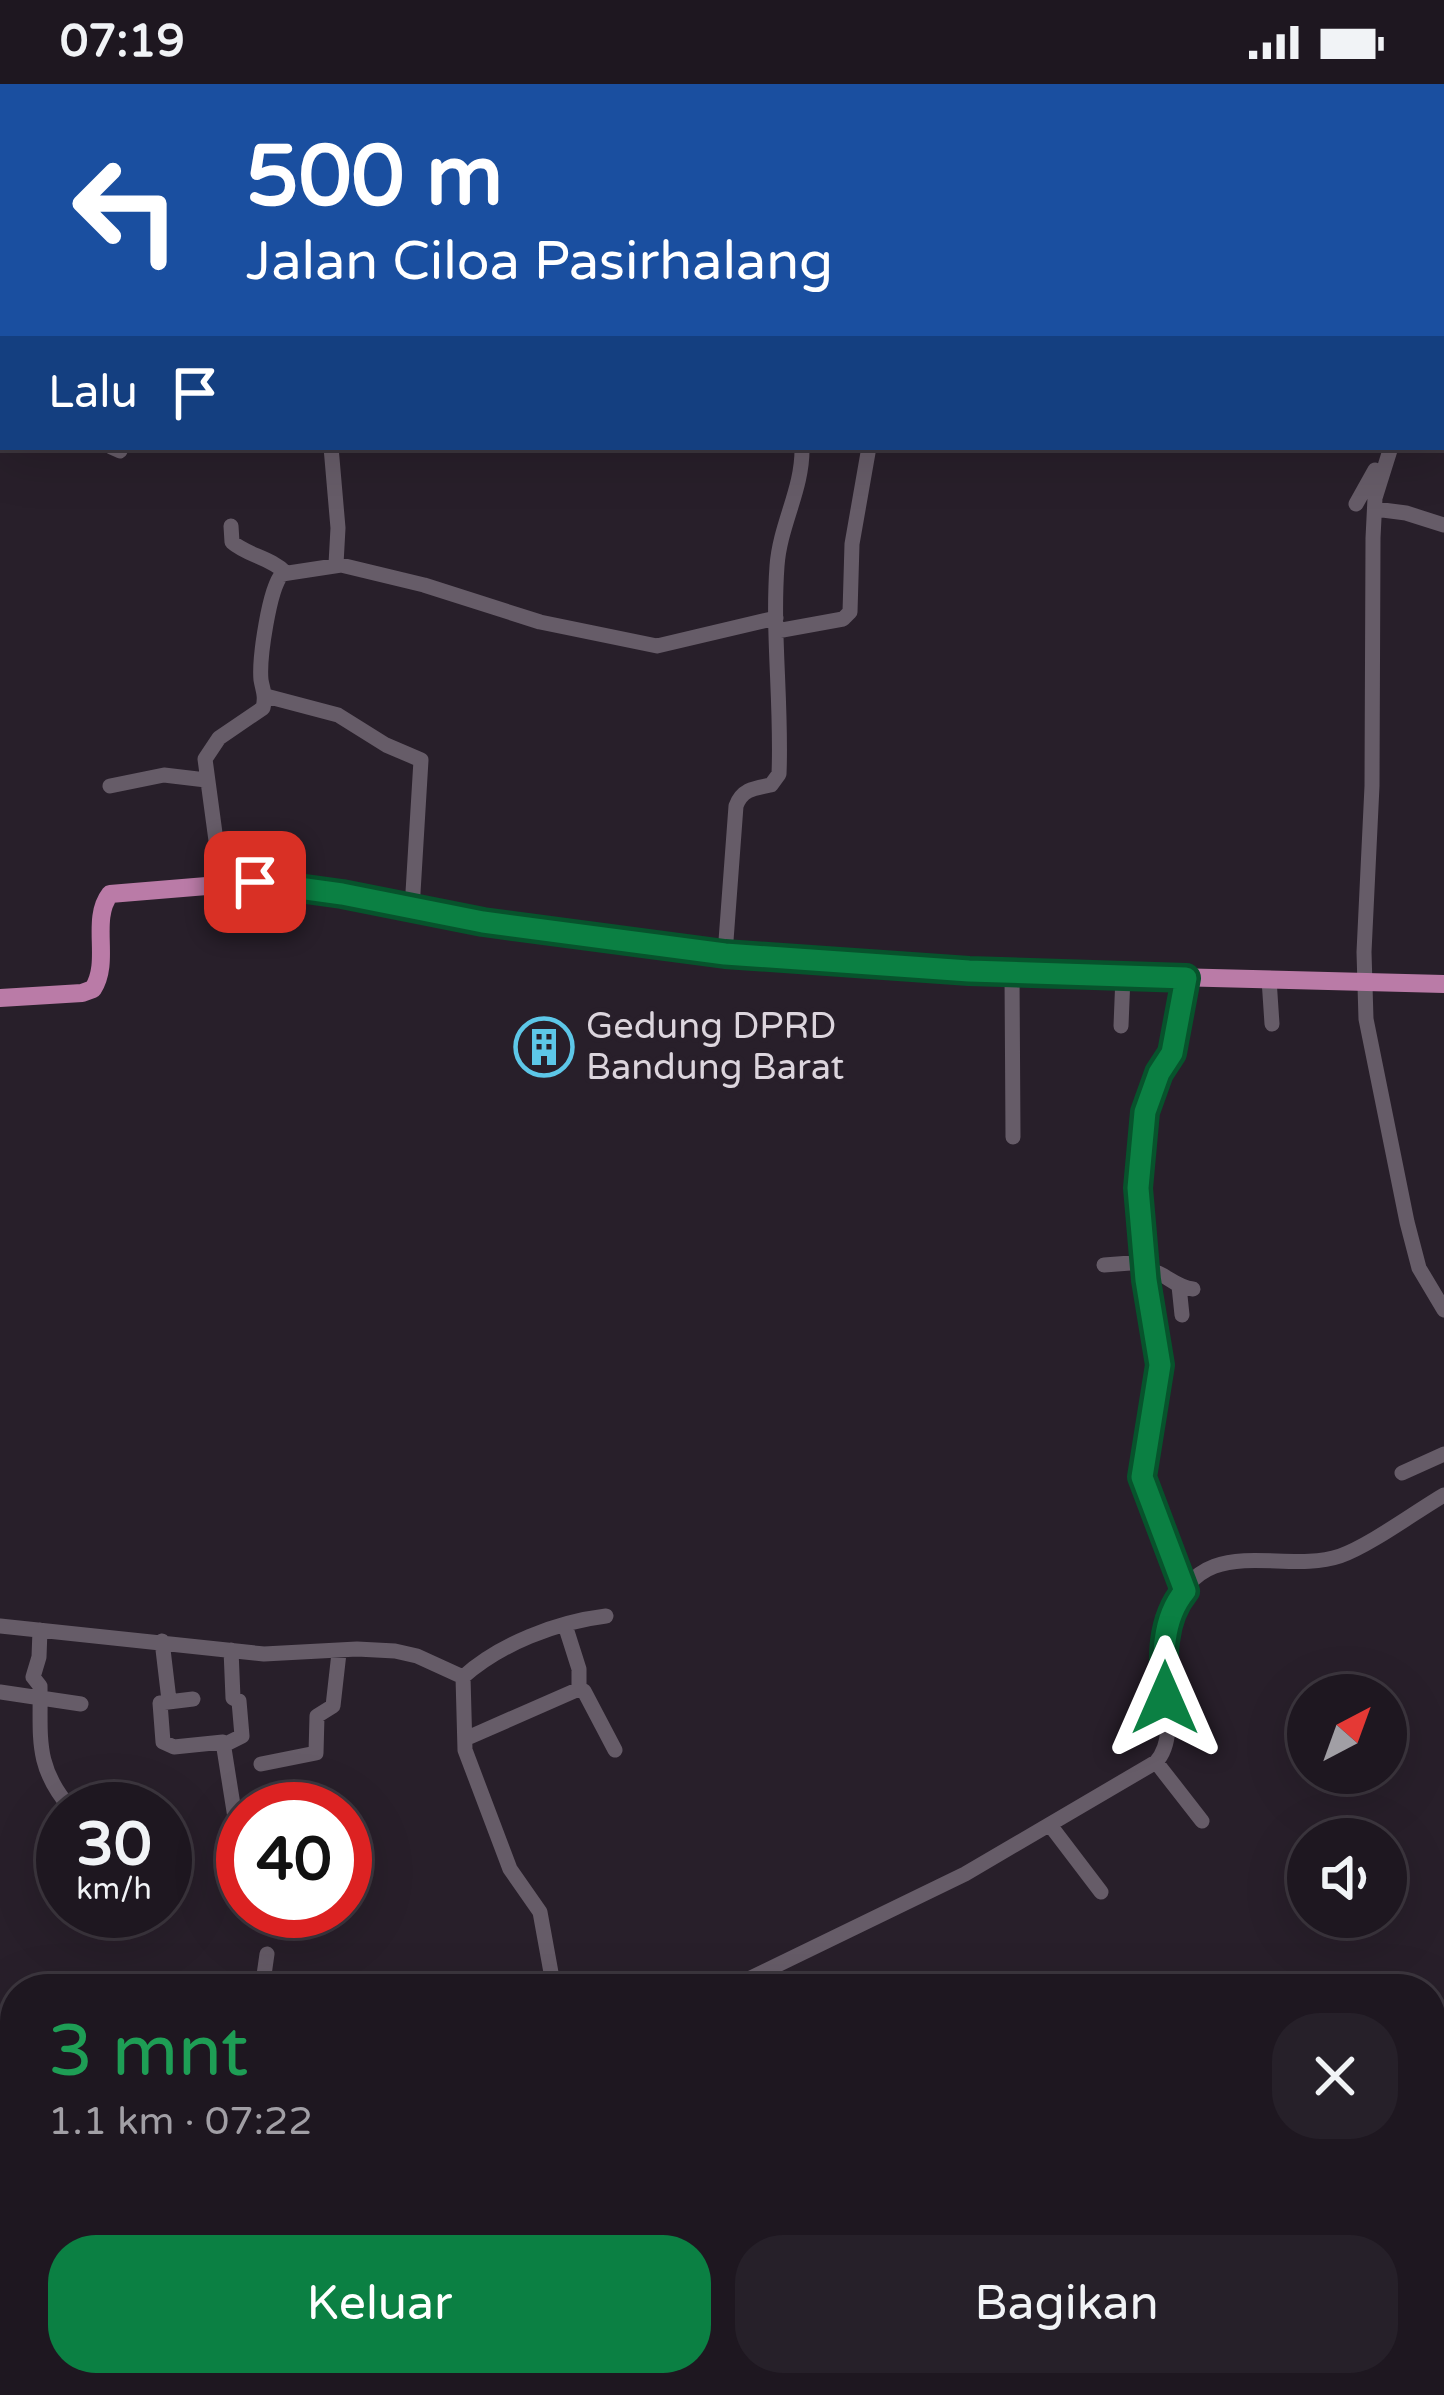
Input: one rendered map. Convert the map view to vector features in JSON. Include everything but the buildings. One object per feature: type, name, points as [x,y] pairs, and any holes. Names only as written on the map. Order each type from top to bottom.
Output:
[{"type":"main road","points":[[0,998],[93,989],[100,973],[104,904],[110,894],[255,882],[483,922],[725,954],[1012,973],[1444,984]]},
{"type":"street","points":[[331,450],[336,564]]},
{"type":"street","points":[[725,954],[736,806],[739,797],[771,785],[779,774],[780,533],[800,482],[802,450]]},
{"type":"street","points":[[222,885],[206,780],[209,748],[262,711],[268,615],[275,582],[286,573],[336,564],[424,585],[540,622],[657,646],[843,619],[850,613],[852,544],[868,450]]},
{"type":"street","points":[[1356,504],[1385,451]]},
{"type":"street","points":[[1385,451],[1375,509],[1365,984],[1368,1043],[1419,1268],[1444,1310]]},
{"type":"street","points":[[1375,509],[1444,525]]},
{"type":"street","points":[[231,526],[237,547],[273,560],[286,573]]},
{"type":"street","points":[[266,696],[338,715],[421,760],[412,909]]},
{"type":"street","points":[[110,786],[164,775],[206,780]]},
{"type":"street","points":[[1012,973],[1013,1137]]},
{"type":"street","points":[[1121,1026],[1123,976]]},
{"type":"street","points":[[1185,1591],[1142,1477],[1160,1365],[1144,1266],[1138,1188],[1145,1112],[1172,1053],[1186,978]]},
{"type":"street","points":[[1269,979],[1272,1024]]},
{"type":"street","points":[[1104,1265],[1144,1266],[1186,1287],[1182,1315]]},
{"type":"street","points":[[1402,1473],[1444,1454]]},
{"type":"street","points":[[760,1974],[891,1912],[1156,1762],[1167,1738],[1164,1645],[1177,1600],[1221,1564],[1340,1556],[1444,1495]]},
{"type":"street","points":[[463,1677],[498,1650],[565,1625],[606,1616]]},
{"type":"street","points":[[565,1625],[579,1670],[579,1689]]},
{"type":"street","points":[[0,1626],[298,1655],[357,1649],[409,1653],[463,1677]]},
{"type":"street","points":[[40,1630],[33,1677],[39,1681],[41,1756],[49,1782]]},
{"type":"street","points":[[162,1641],[169,1700]]},
{"type":"street","points":[[224,1744],[242,1736],[239,1701],[233,1698],[231,1650]]},
{"type":"street","points":[[261,1764],[316,1751],[316,1716],[332,1709],[339,1653]]},
{"type":"street","points":[[463,1677],[471,1769],[507,1862],[540,1912],[551,1974]]},
{"type":"street","points":[[465,1739],[579,1689],[615,1750]]},
{"type":"street","points":[[0,1692],[81,1704]]},
{"type":"street","points":[[193,1699],[169,1700],[159,1706],[165,1745],[224,1744]]},
{"type":"street","points":[[224,1744],[230,1782]]},
{"type":"street","points":[[1156,1762],[1202,1821]]},
{"type":"street","points":[[1050,1826],[1100,1892]]},
{"type":"street","points":[[264,1974],[267,1954]]},
{"type":"place","name":"Gedung DPRD Bandung Barat","points":[[544,1047]]},
{"type":"route","points":[[255,882],[483,922],[725,954],[969,971],[1186,978],[1172,1053],[1145,1112],[1138,1188],[1160,1365],[1142,1477],[1185,1591],[1170,1618],[1164,1645],[1165,1698]]}]
